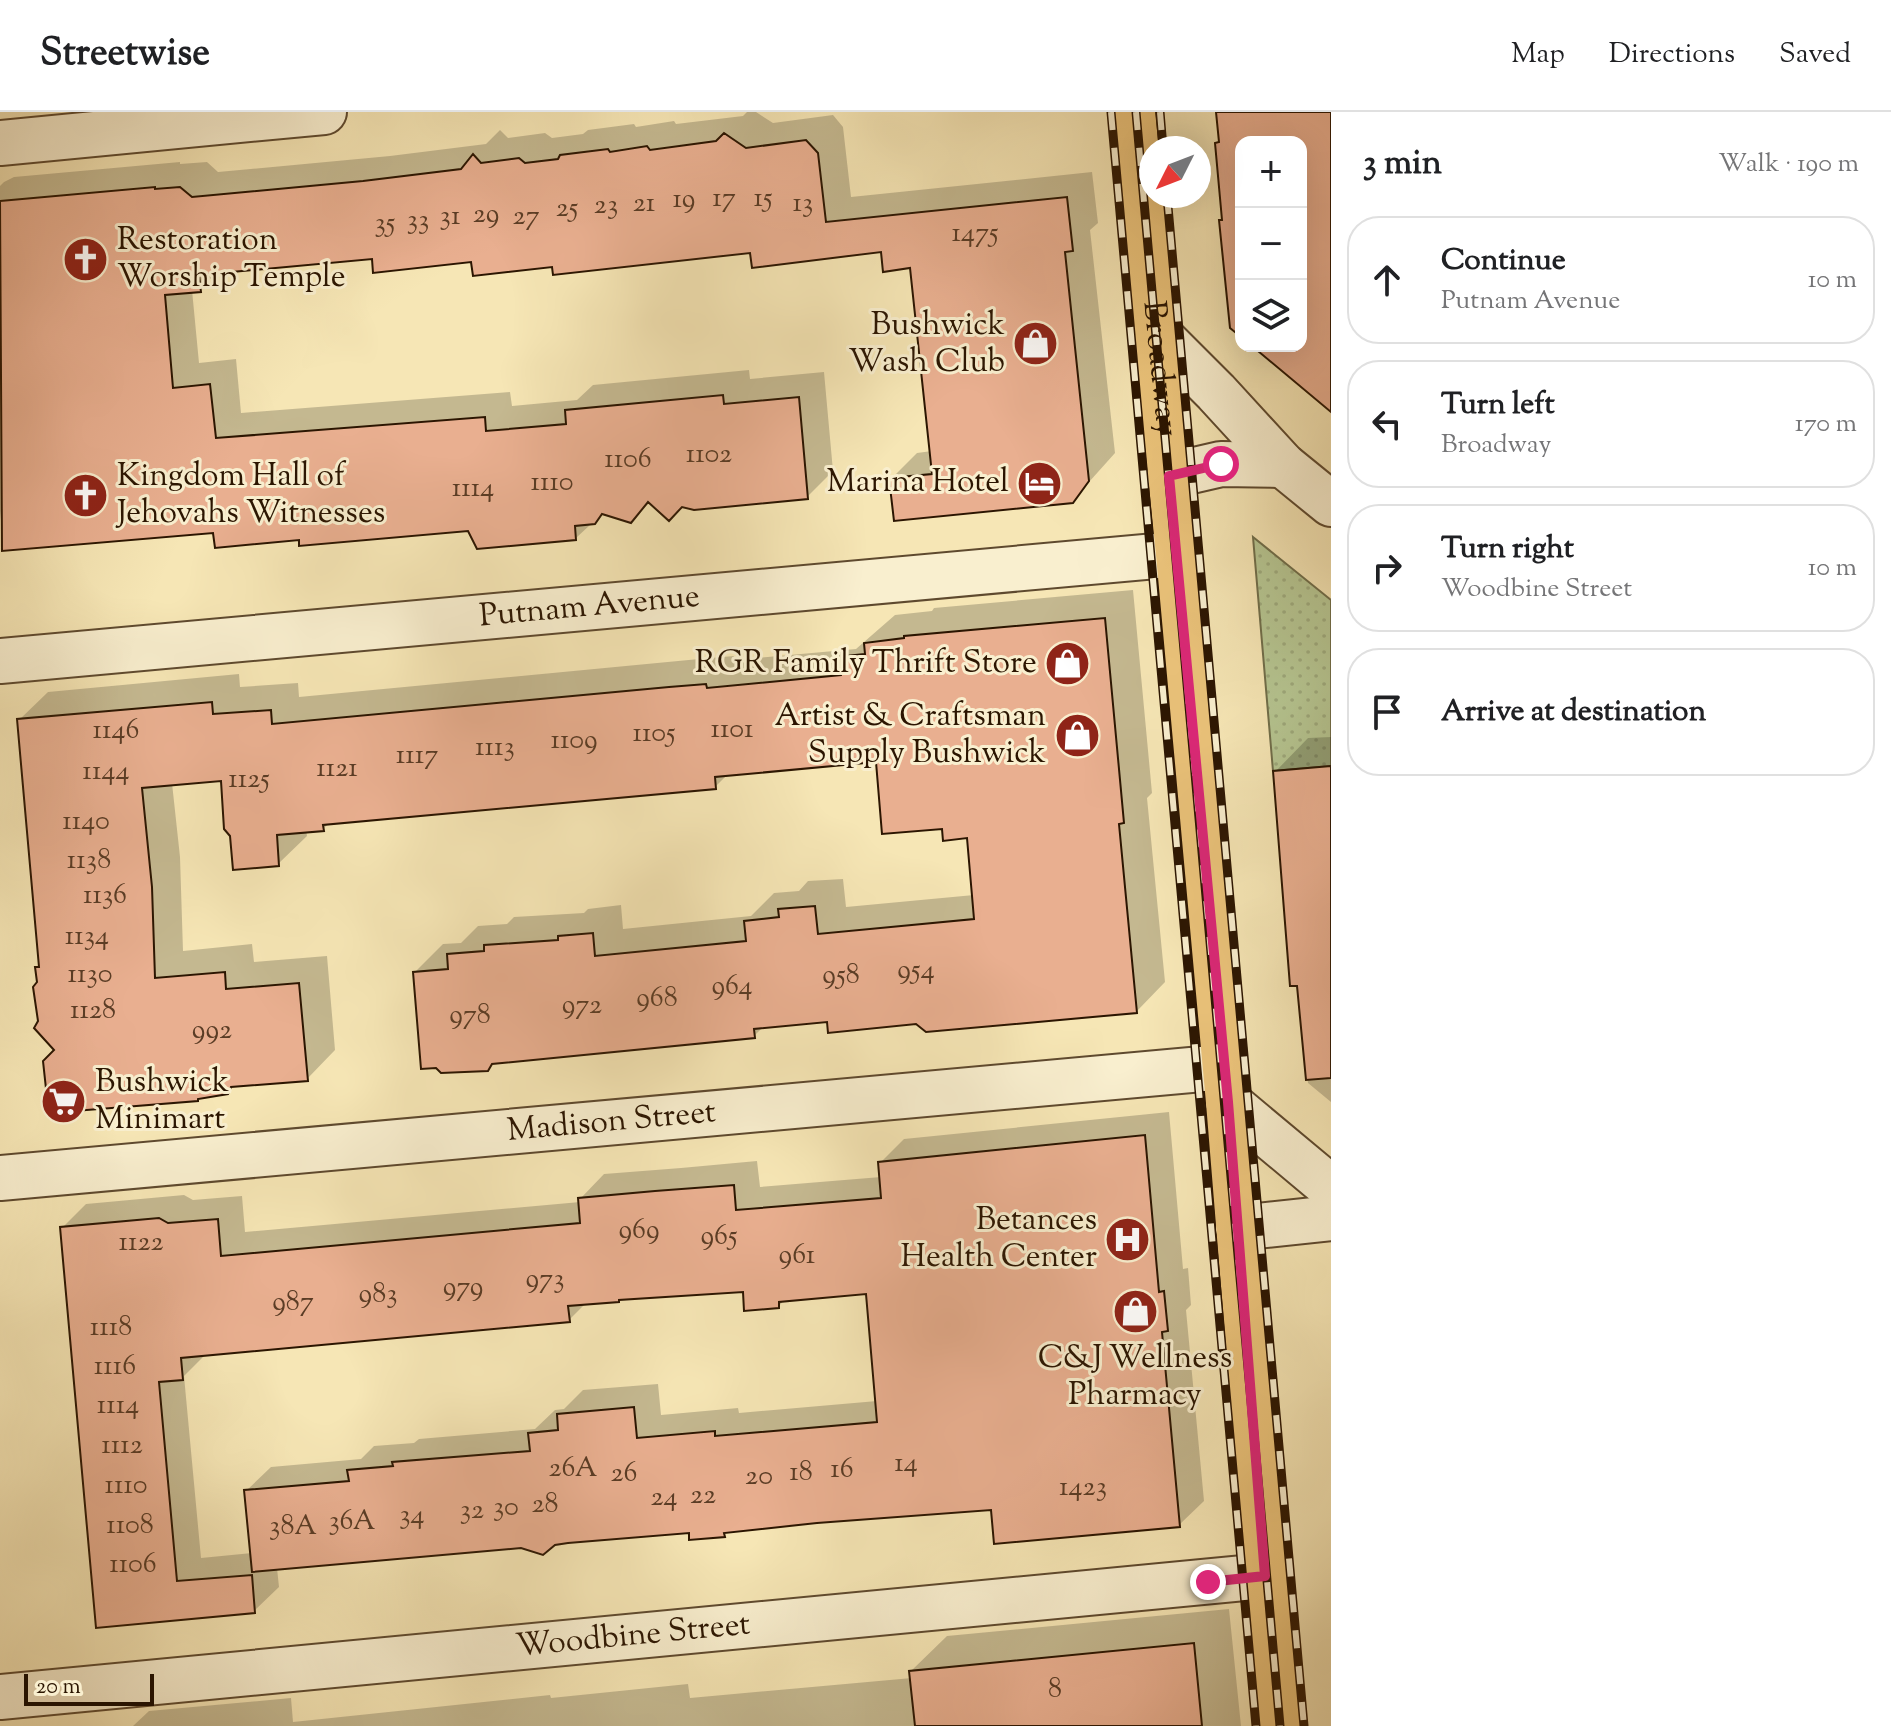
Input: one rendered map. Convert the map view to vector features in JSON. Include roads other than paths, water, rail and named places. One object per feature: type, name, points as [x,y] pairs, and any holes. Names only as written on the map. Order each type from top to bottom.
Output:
[{"type":"main road","name":"Broadway","points":[[1133,112],[1178,554],[1226,1084],[1279,1726]]},
{"type":"street","points":[[0,143],[324,112]]},
{"type":"street","points":[[1156,332],[1283,465],[1331,504]]},
{"type":"street","points":[[1169,476],[1221,464],[1283,465]]},
{"type":"street","name":"Putnam Avenue","points":[[0,661],[1178,554]]},
{"type":"street","points":[[1226,1084],[1331,1188]]},
{"type":"street","name":"Madison Street","points":[[0,1178],[1226,1084]]},
{"type":"street","points":[[1238,1228],[1331,1218]]},
{"type":"street","name":"Woodbine Street","points":[[0,1697],[1265,1576]]},
{"type":"railway","points":[[1111,112],[1256,1726]]},
{"type":"railway","points":[[1136,112],[1280,1726]]},
{"type":"railway","points":[[1160,112],[1162,136]]},
{"type":"railway","points":[[1168,208],[1304,1726]]},
{"type":"place","name":"Restoration Worship Temple","points":[[86,259]]},
{"type":"place","name":"Bushwick Wash Club","points":[[1036,344]]},
{"type":"place","name":"Marina Hotel","points":[[1040,483]]},
{"type":"place","name":"Kingdom Hall of Jehovahs Witnesses","points":[[86,495]]},
{"type":"place","name":"RGR Family Thrift Store","points":[[1068,664]]},
{"type":"place","name":"Artist & Craftsman Supply Bushwick","points":[[1077,735]]},
{"type":"place","name":"Bushwick Minimart","points":[[64,1101]]},
{"type":"place","name":"Betances Health Center","points":[[1128,1239]]},
{"type":"place","name":"C&J Wellness Pharmacy","points":[[1135,1312]]}]
